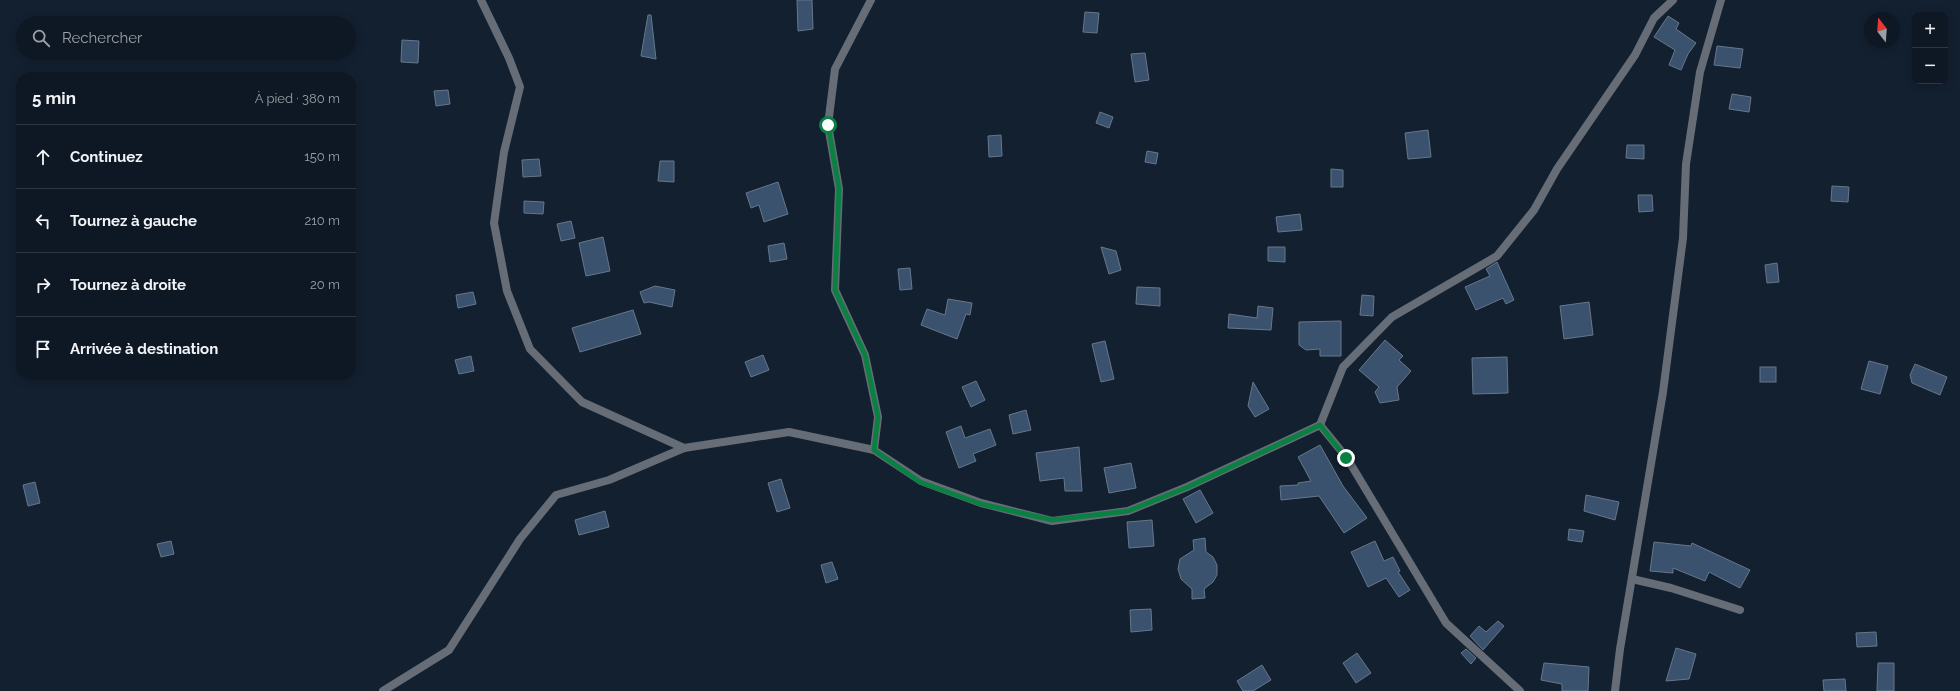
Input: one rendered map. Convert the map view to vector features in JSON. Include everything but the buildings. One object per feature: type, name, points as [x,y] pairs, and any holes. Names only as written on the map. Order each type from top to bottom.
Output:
[{"type":"street","points":[[481,0],[509,58],[520,87],[504,152],[494,223],[507,291],[530,349],[582,402],[684,448]]},
{"type":"street","points":[[870,0],[835,69],[828,125],[839,189],[835,290],[865,355],[878,417],[874,450]]},
{"type":"street","points":[[383,691],[449,650],[520,539],[556,495],[610,480],[684,448],[789,432],[874,450],[920,482],[981,504],[1052,520],[1128,511],[1188,487],[1320,425],[1343,367],[1392,317],[1497,256],[1534,210],[1557,169],[1635,55],[1654,18],[1673,0]]},
{"type":"street","points":[[1615,691],[1632,579],[1664,392],[1683,238],[1687,157],[1700,72],[1721,0]]},
{"type":"street","points":[[1320,425],[1346,458],[1446,624],[1520,691]]},
{"type":"street","points":[[1632,579],[1678,590],[1740,610]]},
{"type":"route","points":[[828,125],[839,189],[835,290],[865,355],[878,417],[874,450],[920,482],[981,504],[1052,520],[1128,511],[1188,487],[1320,425],[1346,458]]}]
